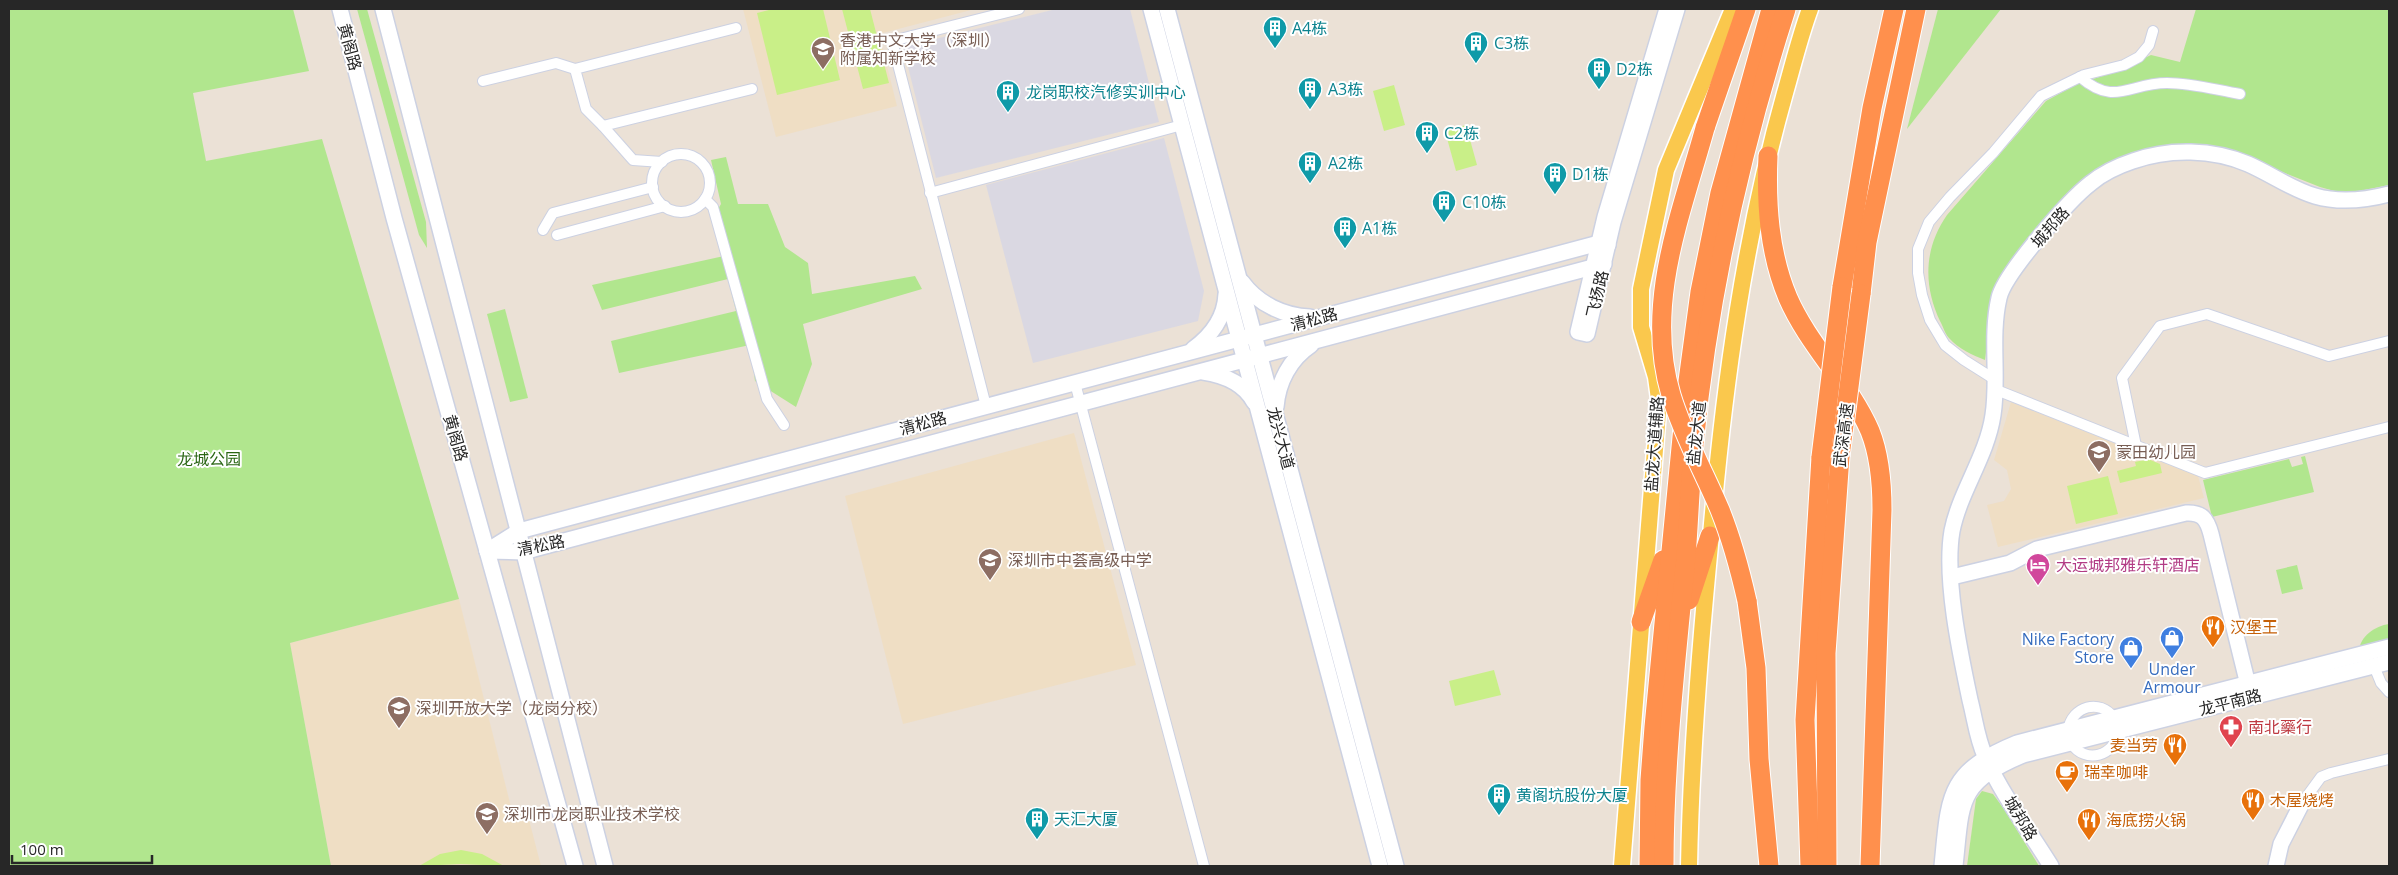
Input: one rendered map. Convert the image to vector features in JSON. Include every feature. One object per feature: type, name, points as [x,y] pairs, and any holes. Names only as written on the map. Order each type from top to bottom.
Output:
[{"type":"highway","points":[[1746,9],[1706,128],[1667,266],[1662,292],[1662,347],[1671,395],[1729,535],[1747,601],[1756,668],[1759,759],[1769,866]]},
{"type":"highway","name":"盐龙大道","points":[[1649,866],[1650,780],[1654,727],[1686,396],[1700,292],[1720,193],[1770,9]]},
{"type":"highway","name":"盐龙大道","points":[[1664,866],[1670,715],[1694,444],[1718,275],[1741,169],[1786,9]]},
{"type":"highway","name":"武深高速","points":[[1810,866],[1805,720],[1831,456],[1842,287],[1872,108],[1894,9]]},
{"type":"highway","name":"武深高速","points":[[1827,866],[1826,653],[1831,456],[1861,294],[1867,242],[1916,9]]},
{"type":"highway","points":[[1768,156],[1766,187],[1768,217],[1783,282],[1799,318],[1869,430],[1880,469],[1882,510],[1870,866]]},
{"type":"highway","points":[[1641,622],[1673,533]]},
{"type":"highway","points":[[1678,632],[1710,536]]},
{"type":"main road","name":"盐龙大道辅路","points":[[1622,866],[1658,399],[1656,377],[1641,327],[1641,289],[1666,170],[1733,9]]},
{"type":"main road","points":[[1689,866],[1691,781],[1710,536],[1724,398],[1735,320],[1768,156],[1810,9]]},
{"type":"street","name":"黄阁路","points":[[340,9],[394,218],[575,866]]},
{"type":"street","points":[[383,9],[604,866]]},
{"type":"street","points":[[986,406],[892,41],[1019,9]]},
{"type":"street","name":"龙兴大道","points":[[1151,9],[1226,288],[1247,337]]},
{"type":"street","name":"龙兴大道","points":[[1166,9],[1238,277],[1252,358],[1258,408],[1380,866]]},
{"type":"street","name":"飞扬路","points":[[1598,265],[1667,9]]},
{"type":"street","name":"飞扬路","points":[[1603,244],[1677,9]]},
{"type":"street","points":[[483,81],[556,63],[575,69],[736,28]]},
{"type":"street","points":[[2153,31],[2149,46],[2139,57],[2124,65],[2080,77],[2041,96],[1993,153],[1950,197],[1929,222],[1918,250],[1918,273],[1922,295],[1930,320],[1946,345],[1994,384],[2136,446],[2205,473],[2389,427]]},
{"type":"street","points":[[575,69],[586,109],[633,160],[662,162]]},
{"type":"street","points":[[2080,77],[2093,88],[2107,93],[2165,83],[2240,94]]},
{"type":"street","points":[[603,126],[752,89]]},
{"type":"street","points":[[930,193],[1182,125]]},
{"type":"street","name":"城邦路","points":[[2051,866],[1989,764],[1980,744],[1962,661],[1952,577],[1952,533],[1955,519],[1986,442],[1993,415],[1996,317],[2002,285],[2079,192],[2112,170],[2157,154],[2206,153],[2247,164],[2298,190],[2318,197],[2338,200],[2361,199],[2389,194]]},
{"type":"street","points":[[682,154],[700,161],[710,178],[710,188],[704,199],[692,209],[682,211],[665,206],[658,200],[653,186],[654,173],[662,162],[673,155],[682,154]]},
{"type":"street","points":[[543,230],[553,214],[653,186]]},
{"type":"street","points":[[704,199],[713,207],[767,399],[784,425]]},
{"type":"street","points":[[558,236],[665,206]]},
{"type":"street","name":"清松路","points":[[487,551],[519,531],[1603,244]]},
{"type":"street","name":"清松路","points":[[487,551],[524,552],[1598,265]]},
{"type":"street","points":[[1238,277],[1248,290],[1270,307],[1287,314],[1322,317]]},
{"type":"street","points":[[1187,353],[1201,344],[1218,322],[1223,313],[1226,288]]},
{"type":"street","points":[[2136,446],[2122,378],[2160,326],[2207,314],[2329,356],[2389,341]]},
{"type":"street","points":[[1276,419],[1278,394],[1288,369],[1302,351],[1322,339]]},
{"type":"street","name":"龙兴大道","points":[[1252,358],[1276,419],[1396,866]]},
{"type":"street","points":[[1199,372],[1217,375],[1235,382],[1252,397],[1258,408]]},
{"type":"street","points":[[1075,383],[1204,866]]},
{"type":"street","points":[[1952,577],[2010,563],[2037,549],[2186,513],[2199,514],[2209,527],[2250,690]]},
{"type":"street","name":"龙平南路","points":[[1989,764],[2020,749],[2250,690],[2389,647]]},
{"type":"street","name":"龙平南路","points":[[2250,690],[2389,662]]},
{"type":"street","points":[[2374,666],[2381,683],[2389,692]]},
{"type":"street","points":[[2070,736],[2072,717],[2086,707],[2104,708],[2116,724]]},
{"type":"street","points":[[2276,866],[2280,844],[2302,803],[2321,777],[2389,759]]},
{"type":"street","points":[[1942,866],[1948,809],[1955,788],[1968,769],[1989,764]]},
{"type":"street","points":[[1955,866],[1961,815],[1967,796],[1989,764]]},
{"type":"shaded area","name":"香港中文大学（深圳） 附属知新学校","points":[[743,9],[975,9],[879,34],[897,106],[776,137]]},
{"type":"shaded area","points":[[1056,9],[1130,9],[1159,122],[936,178],[903,47]]},
{"type":"shaded area","points":[[1164,138],[1204,291],[1198,321],[1033,363],[986,185]]},
{"type":"shaded area","name":"蒙田幼儿园","points":[[2011,402],[2198,476],[2204,498],[1998,547],[1987,505],[2004,501],[2011,489],[2007,470],[1994,460]]},
{"type":"shaded area","name":"深圳市中荟高级中学","points":[[1074,433],[1136,665],[903,724],[845,496]]},
{"type":"shaded area","name":"深圳开放大学（龙岗分校）","points":[[459,599],[513,815],[527,812],[541,866],[331,866],[290,643]]},
{"type":"green space","name":"龙城公园","points":[[9,9],[293,9],[309,71],[193,93],[206,161],[322,139],[459,599],[290,643],[331,866],[9,866]]},
{"type":"green space","points":[[357,9],[367,9],[426,222],[427,248],[419,235]]},
{"type":"green space","points":[[773,9],[823,9],[840,80],[777,95],[757,13]]},
{"type":"green space","points":[[842,9],[870,9],[889,83],[863,89]]},
{"type":"green space","points":[[1938,9],[2001,9],[1907,129]]},
{"type":"green space","points":[[2196,9],[2389,9],[2389,185],[2359,191],[2338,192],[2320,187],[2225,149],[2189,148],[2089,178],[1991,312],[1985,360],[1961,348],[1945,332],[1934,307],[1929,280],[1930,254],[1939,228],[1947,215],[2046,101],[2077,84],[2112,73],[2151,55],[2180,62]]},
{"type":"green space","points":[[1394,85],[1405,125],[1384,131],[1373,91]]},
{"type":"green space","points":[[1466,125],[1477,165],[1456,171],[1445,131]]},
{"type":"green space","points":[[726,157],[738,204],[768,204],[785,247],[808,263],[812,294],[915,276],[922,289],[803,324],[812,364],[796,407],[755,381],[750,345],[619,373],[611,341],[736,311],[728,279],[602,310],[592,285],[724,256],[714,216],[721,204],[711,160]]},
{"type":"green space","points":[[505,309],[528,398],[510,402],[487,314]]},
{"type":"green space","points":[[2305,456],[2314,492],[2212,517],[2203,480],[2289,459],[2292,467],[2303,464],[2301,457]]},
{"type":"green space","points":[[2148,459],[2160,464],[2162,473],[2120,483],[2117,471],[2136,466],[2135,462]]},
{"type":"green space","points":[[2108,476],[2118,514],[2076,524],[2067,486]]},
{"type":"green space","points":[[2297,565],[2303,589],[2282,594],[2276,570]]},
{"type":"green space","points":[[2389,624],[2389,643],[2359,651],[2365,636],[2374,629]]},
{"type":"green space","points":[[1494,670],[1501,695],[1455,706],[1449,681]]},
{"type":"green space","points":[[1982,791],[1993,794],[2039,866],[1967,866],[1976,799]]},
{"type":"green space","points":[[461,850],[482,854],[504,866],[461,864],[419,866],[440,854]]},
{"type":"place","name":"A4栋","points":[[1275,49]]},
{"type":"place","name":"C3栋","points":[[1476,64]]},
{"type":"place","name":"香港中文大学（深圳） 附属知新学校","points":[[823,70]]},
{"type":"place","name":"D2栋","points":[[1599,90]]},
{"type":"place","name":"A3栋","points":[[1310,110]]},
{"type":"place","name":"龙岗职校汽修实训中心","points":[[1008,113]]},
{"type":"place","name":"C2栋","points":[[1427,154]]},
{"type":"place","name":"A2栋","points":[[1310,184]]},
{"type":"place","name":"D1栋","points":[[1555,195]]},
{"type":"place","name":"C10栋","points":[[1444,223]]},
{"type":"place","name":"A1栋","points":[[1345,249]]},
{"type":"place","name":"蒙田幼儿园","points":[[2099,473]]},
{"type":"place","name":"深圳市中荟高级中学","points":[[990,581]]},
{"type":"place","name":"大运城邦雅乐轩酒店","points":[[2038,586]]},
{"type":"place","name":"汉堡王","points":[[2213,648]]},
{"type":"place","name":"Under Armour","points":[[2172,659]]},
{"type":"place","name":"Nike Factory Store","points":[[2131,669]]},
{"type":"place","name":"深圳开放大学（龙岗分校）","points":[[399,729]]},
{"type":"place","name":"南北藥行","points":[[2231,748]]},
{"type":"place","name":"麦当劳","points":[[2175,766]]},
{"type":"place","name":"瑞幸咖啡","points":[[2067,793]]},
{"type":"place","name":"黄阁坑股份大厦","points":[[1499,816]]},
{"type":"place","name":"木屋烧烤","points":[[2253,821]]},
{"type":"place","name":"深圳市龙岗职业技术学校","points":[[487,835]]},
{"type":"place","name":"天汇大厦","points":[[1037,840]]},
{"type":"place","name":"海底捞火锅","points":[[2089,841]]}]
